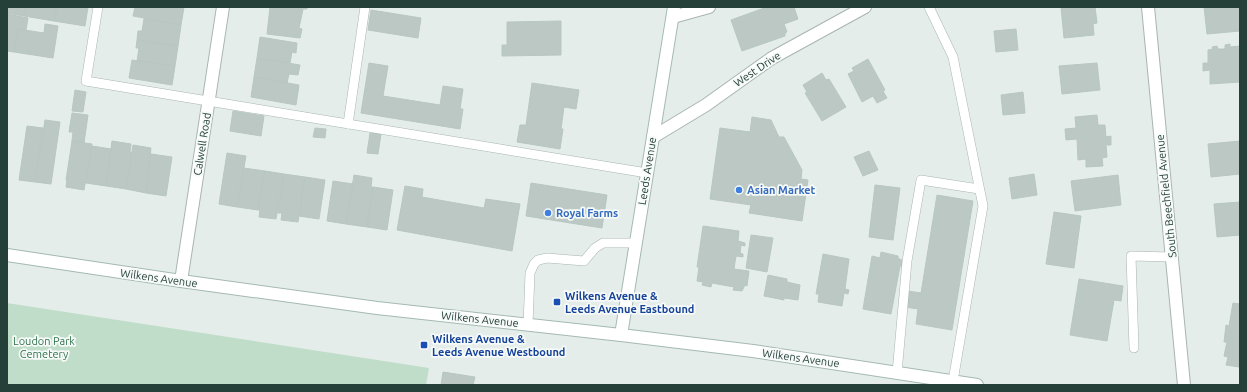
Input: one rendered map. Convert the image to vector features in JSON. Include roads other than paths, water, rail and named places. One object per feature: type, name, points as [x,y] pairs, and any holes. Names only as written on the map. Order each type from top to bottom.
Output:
[{"type":"street","name":"Calwell Road","points":[[181,281],[223,7]]},
{"type":"street","points":[[673,12],[709,7]]},
{"type":"street","name":"West Drive","points":[[653,137],[706,105],[772,58],[865,7]]},
{"type":"street","name":"South Beechfield Avenue","points":[[1148,7],[1184,385]]},
{"type":"street","name":"Leeds Avenue","points":[[621,335],[673,12]]},
{"type":"street","name":"Wilkens Avenue","points":[[7,255],[377,308],[528,324],[753,351],[977,385]]},
{"type":"lane","points":[[98,7],[86,81],[647,173]]},
{"type":"lane","points":[[348,124],[365,7]]},
{"type":"lane","points":[[929,7],[953,57],[983,206],[953,381]]},
{"type":"lane","points":[[896,373],[907,261],[921,180],[979,189]]},
{"type":"lane","points":[[528,324],[530,273],[534,264],[538,260],[547,258],[584,261],[595,248],[603,243],[636,243]]},
{"type":"lane","points":[[1134,348],[1131,256],[1172,257]]},
{"type":"place","name":"Asian Market","points":[[739,190]]},
{"type":"place","name":"Royal Farms","points":[[548,213]]},
{"type":"place","name":"Wilkens Avenue & Leeds Avenue Eastbound","points":[[557,302]]},
{"type":"place","name":"Wilkens Avenue & Leeds Avenue Westbound","points":[[424,345]]},
{"type":"park label","name":"Loudon Park Cemetery","points":[[44,347]]}]
